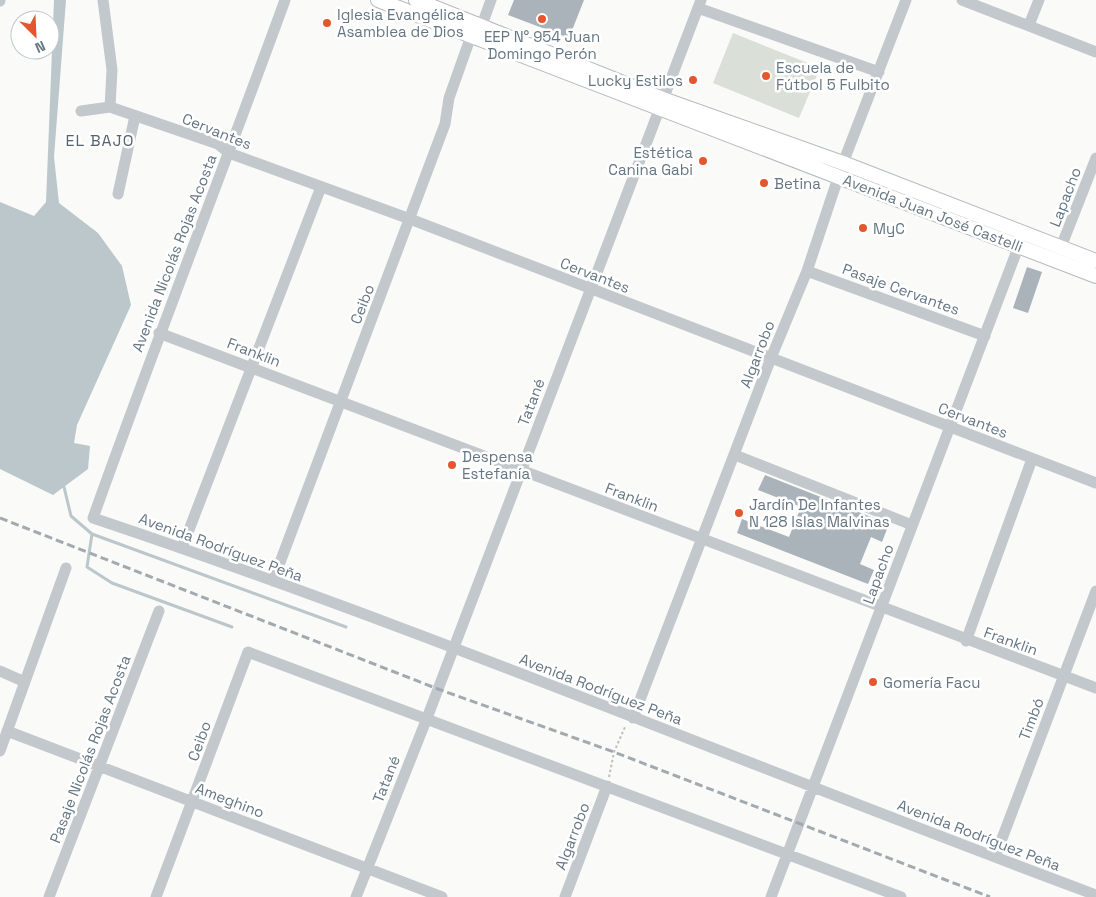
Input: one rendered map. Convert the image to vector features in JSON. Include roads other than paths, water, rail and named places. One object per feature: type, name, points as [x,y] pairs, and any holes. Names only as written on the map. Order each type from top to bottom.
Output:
[{"type":"main road","name":"Avenida Juan José Castelli","points":[[378,0],[471,36],[661,103],[843,163],[1022,240],[1096,276]]},
{"type":"main road","name":"Avenida Juan José Castelli","points":[[416,0],[482,25],[661,103],[840,177],[1022,240],[1061,247],[1096,261]]},
{"type":"street","points":[[103,0],[112,70],[110,107]]},
{"type":"street","name":"Avenida Nicolás Rojas Acosta","points":[[93,518],[158,333],[229,153],[284,0]]},
{"type":"street","points":[[482,25],[491,0]]},
{"type":"street","name":"Algarrobo","points":[[633,718],[771,358],[807,271],[840,177],[843,163],[906,0]]},
{"type":"street","points":[[962,0],[1096,52]]},
{"type":"street","points":[[1029,25],[1039,0]]},
{"type":"street","points":[[699,4],[879,72]]},
{"type":"street","name":"Tatané","points":[[356,897],[427,718],[699,4]]},
{"type":"street","name":"Ceibo","points":[[273,581],[445,124],[450,98],[471,36]]},
{"type":"street","name":"Cervantes","points":[[81,111],[110,107],[218,144],[229,153],[410,219],[1096,483]]},
{"type":"street","points":[[118,194],[135,116]]},
{"type":"street","name":"Lapacho","points":[[1061,247],[1096,158]]},
{"type":"street","points":[[182,548],[321,187]]},
{"type":"street","name":"Lapacho","points":[[771,897],[1022,240]]},
{"type":"street","name":"Pasaje Cervantes","points":[[807,271],[985,336]]},
{"type":"street","name":"Franklin","points":[[158,333],[1096,688]]},
{"type":"street","points":[[735,455],[912,525]]},
{"type":"street","points":[[966,640],[1032,459]]},
{"type":"street","name":"Avenida Rodríguez Peña","points":[[93,518],[182,548],[453,648],[1096,895]]},
{"type":"street","points":[[0,751],[66,568]]},
{"type":"street","name":"Timbó","points":[[995,857],[1096,591]]},
{"type":"street","name":"Pasaje Nicolás Rojas Acosta","points":[[49,897],[160,611]]},
{"type":"street","name":"Ceibo","points":[[156,897],[248,652],[427,718]]},
{"type":"street","points":[[0,671],[25,682]]},
{"type":"street","points":[[427,718],[901,897]]},
{"type":"street","name":"Ameghino","points":[[7,731],[442,897]]},
{"type":"street","name":"Algarrobo","points":[[565,897],[608,786]]},
{"type":"waterway","points":[[64,487],[71,516],[92,534],[346,627]]},
{"type":"waterway","points":[[92,534],[87,567],[112,583],[232,627]]},
{"type":"railway","points":[[0,518],[438,689],[614,752],[990,897]]},
{"type":"place","name":"EEP N° 954 Juan Domingo Perón","points":[[542,19]]},
{"type":"place","name":"Iglesia Evangélica Asamblea de Dios","points":[[327,23]]},
{"type":"place","name":"Escuela de Fútbol 5 Fulbito","points":[[766,76]]},
{"type":"place","name":"Lucky Estilos","points":[[693,80]]},
{"type":"place","name":"Estética Canina Gabi","points":[[703,161]]},
{"type":"place","name":"Betina","points":[[764,183]]},
{"type":"place","name":"MyC","points":[[863,228]]},
{"type":"place","name":"Despensa Estefanía","points":[[452,465]]},
{"type":"place","name":"Jardín De Infantes N 128 Islas Malvinas","points":[[739,513]]},
{"type":"place","name":"Gomería Facu","points":[[873,682]]},
{"type":"district","name":"EL BAJO","points":[[100,140]]}]
